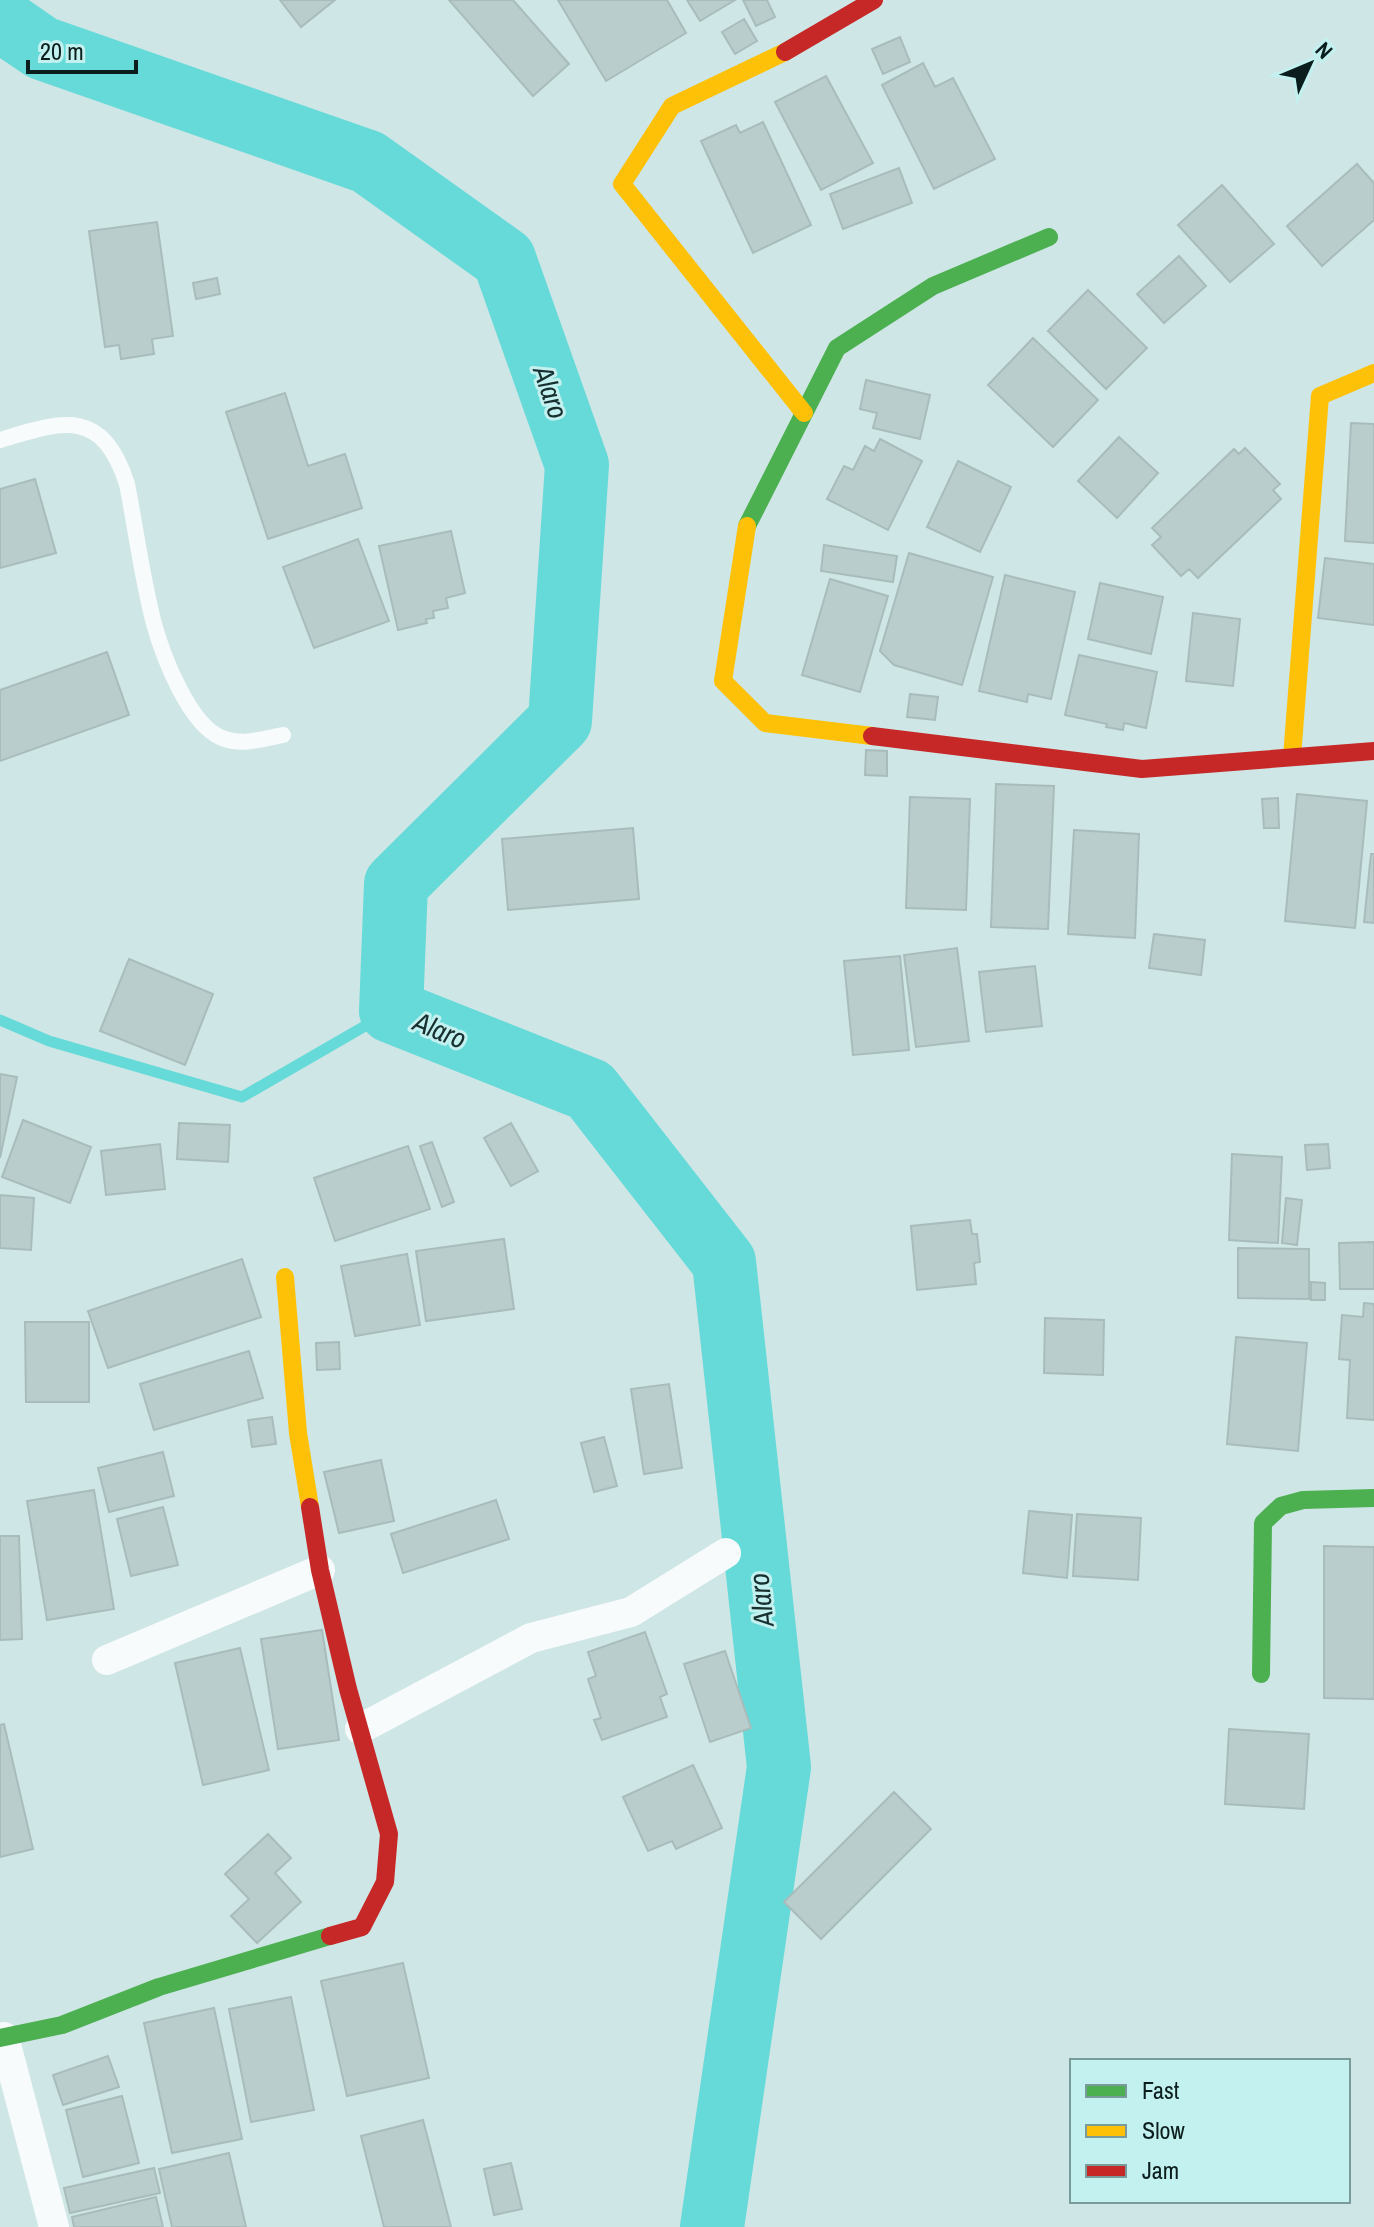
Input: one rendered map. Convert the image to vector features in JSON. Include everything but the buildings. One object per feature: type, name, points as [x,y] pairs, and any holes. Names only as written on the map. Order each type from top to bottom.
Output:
[{"type":"street","points":[[804,413],[622,184],[672,106],[769,61],[874,0]]},
{"type":"street","points":[[1049,237],[933,286],[837,348],[747,525],[723,681],[765,723],[1142,769],[1374,751]]},
{"type":"street","points":[[1292,757],[1320,396],[1374,373]]},
{"type":"street","points":[[54,2227],[2,2038],[62,2025],[159,1987],[362,1927],[385,1882],[389,1834],[320,1570],[298,1433],[285,1277]]},
{"type":"street","points":[[1261,1674],[1263,1523],[1281,1506],[1303,1500],[1374,1498]]},
{"type":"street","points":[[360,1729],[531,1638],[631,1612],[726,1553]]},
{"type":"street","points":[[107,1660],[320,1570]]},
{"type":"lane","points":[[0,440],[47,426],[71,424],[89,428],[108,444],[121,465],[127,484],[155,625],[170,668],[192,711],[211,733],[224,740],[242,743],[283,735]]},
{"type":"waterway","name":"Alaro","points":[[0,19],[42,48],[368,162],[504,259],[577,465],[560,721],[396,884],[391,1011],[590,1090],[724,1262],[779,1767],[712,2227]]},
{"type":"waterway","points":[[0,1020],[49,1041],[242,1097],[391,1011]]},
{"type":"traffic: fast","points":[[747,526],[837,348],[933,286],[1049,237]]},
{"type":"traffic: fast","points":[[1261,1674],[1263,1523],[1281,1506],[1303,1500],[1374,1498]]},
{"type":"traffic: fast","points":[[0,2038],[62,2025],[159,1987],[330,1936]]},
{"type":"traffic: slow","points":[[785,52],[672,106],[622,184],[804,413]]},
{"type":"traffic: slow","points":[[1292,757],[1320,396],[1374,373]]},
{"type":"traffic: slow","points":[[747,526],[723,681],[765,723],[872,736]]},
{"type":"traffic: slow","points":[[285,1277],[298,1433],[310,1507]]},
{"type":"traffic: jam","points":[[785,52],[874,0]]},
{"type":"traffic: jam","points":[[872,736],[1142,769],[1374,751]]},
{"type":"traffic: jam","points":[[310,1507],[320,1570],[348,1689],[389,1834],[385,1882],[362,1927],[330,1936]]}]
